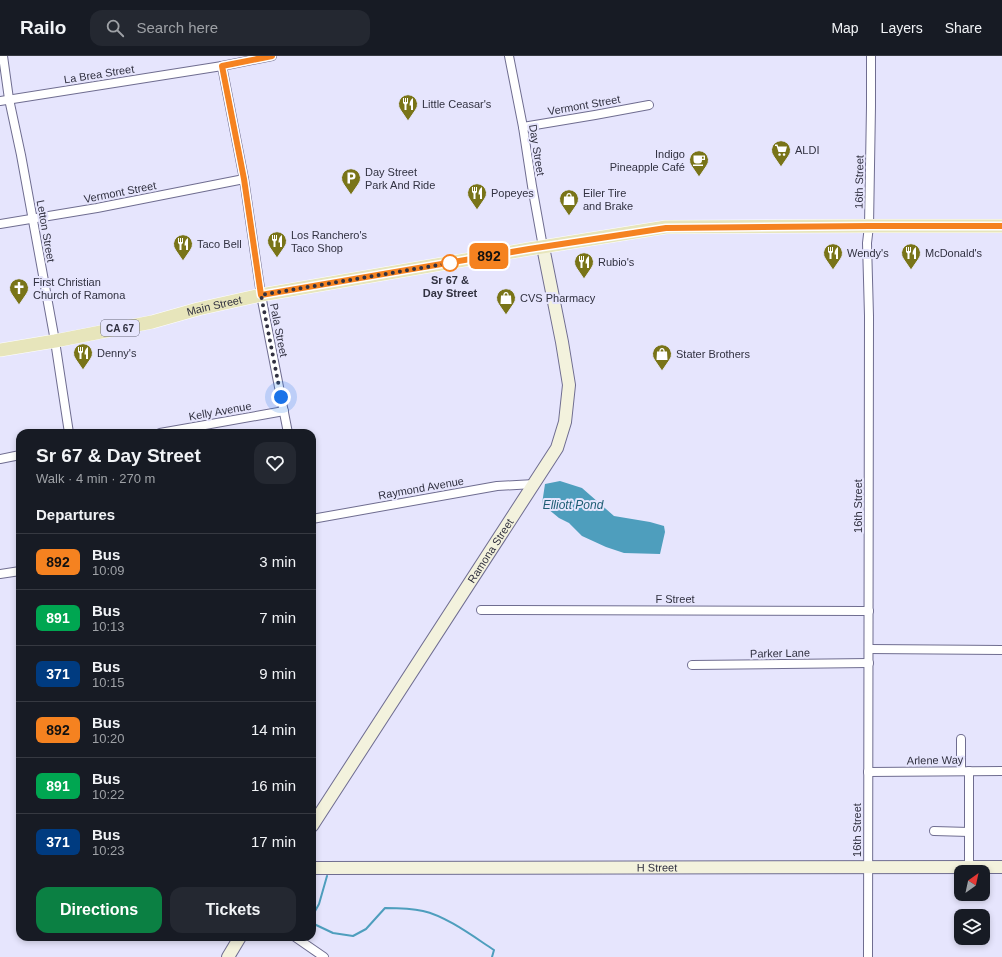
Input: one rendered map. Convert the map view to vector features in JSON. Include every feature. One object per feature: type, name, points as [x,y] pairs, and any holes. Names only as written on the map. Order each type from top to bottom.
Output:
[{"type":"main road","name":"Main Street","points":[[0,350],[152,322],[198,309],[261,295],[543,247],[666,228],[1002,226]]},
{"type":"street","name":"Letton Street","points":[[3,56],[9,99],[21,155],[55,341],[68,429]]},
{"type":"street","name":"La Brea Street","points":[[0,100],[222,66],[272,56]]},
{"type":"street","name":"Day Street","points":[[509,56],[523,127],[543,247]]},
{"type":"street","name":"16th Street","points":[[868,957],[869,316],[867,243],[869,226],[871,56]]},
{"type":"street","name":"Pala Street","points":[[222,66],[244,179],[261,295],[287,429]]},
{"type":"street","name":"Vermont Street","points":[[523,127],[649,105]]},
{"type":"street","name":"Vermont Street","points":[[0,224],[244,179]]},
{"type":"street","name":"Ramona Street","points":[[316,820],[557,448],[565,422],[569,385],[543,247]]},
{"type":"street","name":"Kelly Avenue","points":[[183,429],[284,411]]},
{"type":"street","points":[[0,459],[16,456]]},
{"type":"street","name":"Raymond Avenue","points":[[316,518],[497,486],[534,484]]},
{"type":"street","points":[[0,574],[16,572]]},
{"type":"street","name":"F Street","points":[[481,610],[869,611]]},
{"type":"street","points":[[869,649],[1002,650]]},
{"type":"street","name":"Parker Lane","points":[[692,665],[869,663]]},
{"type":"street","points":[[962,739],[969,832],[969,865]]},
{"type":"street","name":"Arlene Way","points":[[868,772],[1002,770]]},
{"type":"street","points":[[934,831],[969,832]]},
{"type":"street","name":"H Street","points":[[316,868],[954,866]]},
{"type":"street","name":"H Street","points":[[990,866],[1002,866]]},
{"type":"street","points":[[228,957],[238,941]]},
{"type":"street","points":[[301,941],[324,957]]},
{"type":"water","name":"Elliott Pond","points":[[560,481],[582,488],[614,516],[664,526],[665,532],[660,554],[624,553],[582,536],[569,523],[559,518],[542,504],[545,484]]},
{"type":"waterway","points":[[316,909],[327,876]]},
{"type":"waterway","points":[[316,925],[333,933],[353,936],[366,929],[385,908],[418,910],[441,917],[469,933],[494,950],[492,957]]},
{"type":"bus line","name":"892","points":[[272,56],[222,66],[244,179],[261,295],[529,249],[666,228],[723,226],[1002,226]]},
{"type":"place","name":"Little Ceasar's","points":[[408,121]]},
{"type":"place","name":"ALDI","points":[[781,167]]},
{"type":"place","name":"Indigo Pineapple Café","points":[[699,177]]},
{"type":"place","name":"Day Street Park And Ride","points":[[351,195]]},
{"type":"place","name":"Popeyes","points":[[477,210]]},
{"type":"place","name":"Eiler Tire and Brake","points":[[569,216]]},
{"type":"place","name":"Los Ranchero's Taco Shop","points":[[277,258]]},
{"type":"place","name":"Taco Bell","points":[[183,261]]},
{"type":"place","name":"Sr 67 & Day Street","points":[[450,263]]},
{"type":"place","name":"Wendy's","points":[[833,270]]},
{"type":"place","name":"McDonald's","points":[[911,270]]},
{"type":"place","name":"Rubio's","points":[[584,279]]},
{"type":"place","name":"First Christian Church of Ramona","points":[[19,305]]},
{"type":"place","name":"CVS Pharmacy","points":[[506,315]]},
{"type":"place","name":"Denny's","points":[[83,370]]},
{"type":"place","name":"Stater Brothers","points":[[662,371]]},
{"type":"route","points":[[281,397],[261,295],[450,263]]}]
